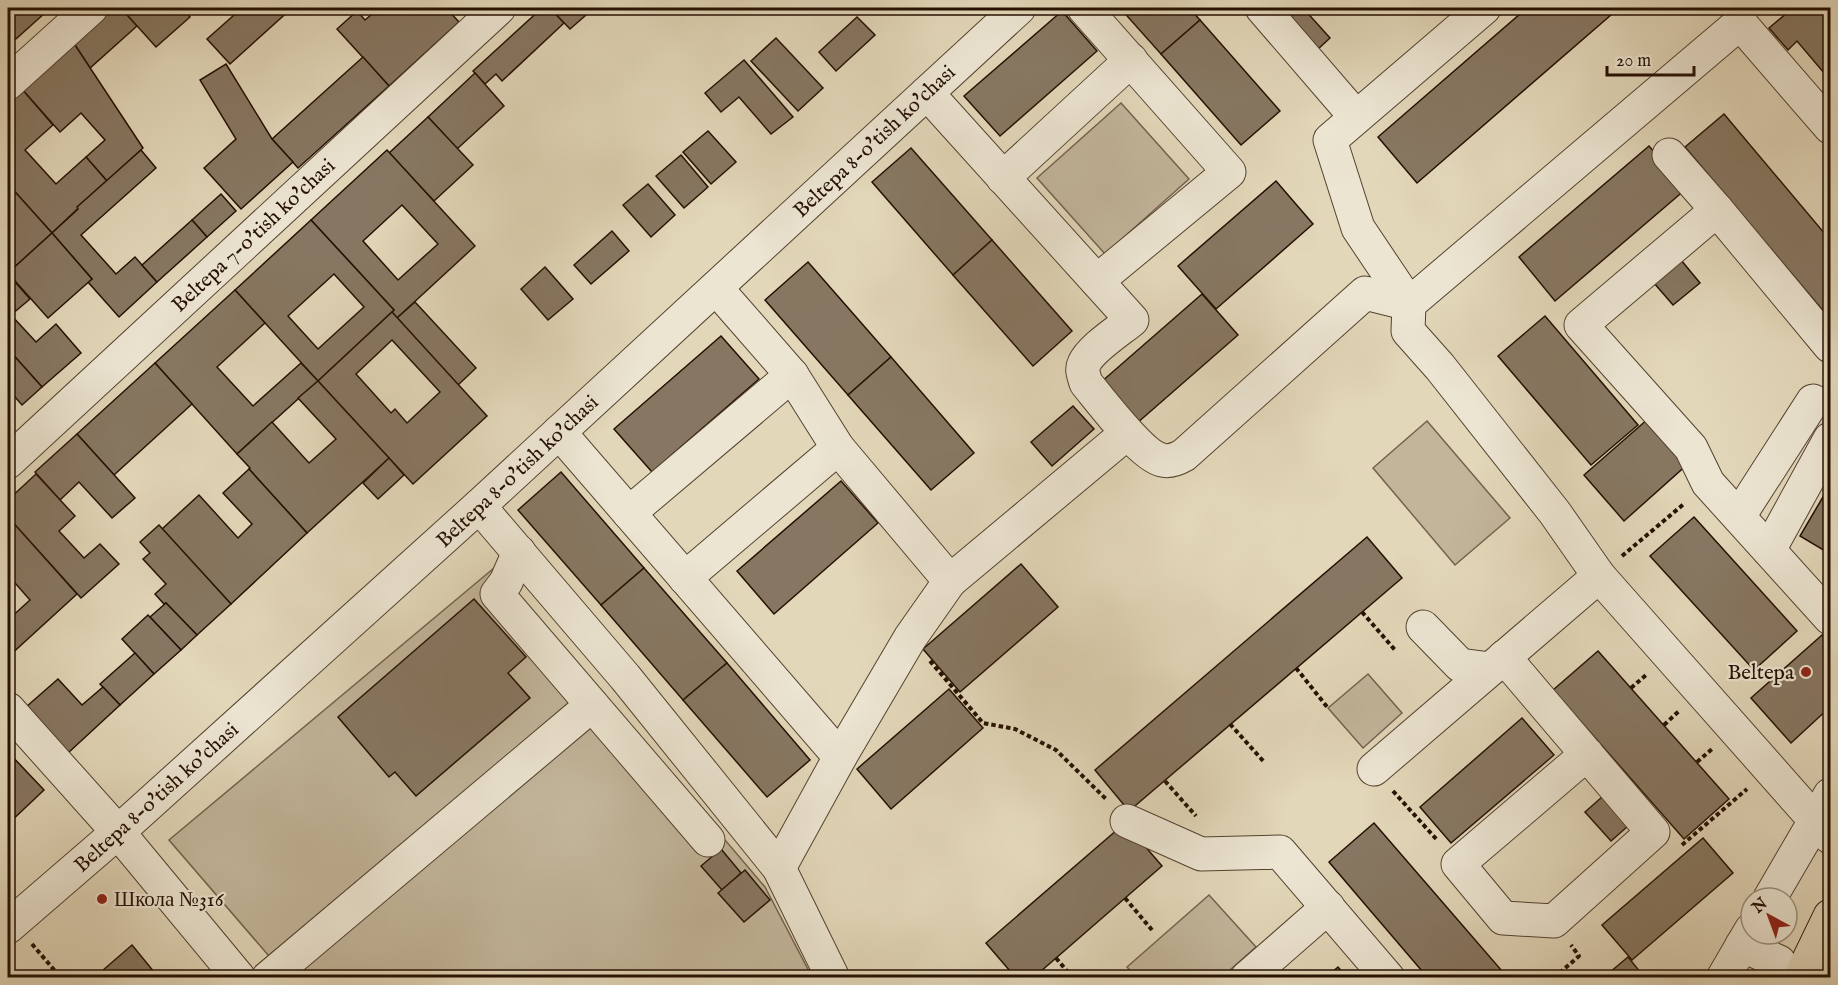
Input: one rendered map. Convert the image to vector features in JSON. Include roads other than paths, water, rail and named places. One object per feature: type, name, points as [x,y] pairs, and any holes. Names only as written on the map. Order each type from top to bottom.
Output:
[{"type":"main road","points":[[1790,970],[1830,916]]},
{"type":"street","points":[[8,83],[91,8]]},
{"type":"street","name":"Beltepa 7-o'tish ko'chasi","points":[[8,462],[499,8]]},
{"type":"street","name":"Beltepa 8-o'tish ko'chasi","points":[[10,925],[118,832],[479,506],[1019,8]]},
{"type":"street","points":[[1084,8],[1229,172],[1097,281]]},
{"type":"street","points":[[1262,8],[1356,117]]},
{"type":"street","points":[[1484,8],[1330,140],[1358,228],[1409,304],[1408,331],[1440,367],[1555,513],[1599,576],[1770,770],[1826,818],[1778,886]]},
{"type":"street","points":[[1409,304],[1740,15],[1829,122]]},
{"type":"street","points":[[1003,177],[1131,60]]},
{"type":"street","points":[[927,93],[1132,320],[1090,356],[1084,365],[1083,374],[1086,383],[1127,433],[1156,458],[1164,461],[1184,455],[1365,293],[1409,304]]},
{"type":"street","points":[[1669,155],[1830,346]]},
{"type":"street","points":[[1717,210],[1581,325],[1691,448],[1708,483],[1830,618]]},
{"type":"street","points":[[716,288],[792,375],[838,448],[950,581]]},
{"type":"street","points":[[629,513],[792,375]]},
{"type":"street","points":[[1739,516],[1813,401]]},
{"type":"street","points":[[559,432],[840,757]]},
{"type":"street","points":[[779,868],[840,757],[910,638],[950,581],[1127,433]]},
{"type":"street","points":[[1769,550],[1830,439]]},
{"type":"street","points":[[685,578],[838,448]]},
{"type":"street","points":[[479,506],[625,677],[779,868],[833,978]]},
{"type":"street","points":[[519,552],[506,582],[497,594],[708,840]]},
{"type":"street","points":[[1374,769],[1599,576]]},
{"type":"street","points":[[1423,627],[1460,664],[1497,663],[1587,754],[1653,832],[1554,921],[1503,918],[1458,864],[1587,754]]},
{"type":"street","points":[[268,978],[592,705]]},
{"type":"street","points":[[8,709],[118,832],[239,978]]},
{"type":"street","points":[[1127,821],[1201,854],[1280,852],[1388,978]]},
{"type":"street","points":[[1247,978],[1328,907]]},
{"type":"street","points":[[1723,978],[1741,946]]},
{"type":"street","points":[[1757,946],[1790,970]]},
{"type":"place","name":"Beltepa","points":[[1806,672]]},
{"type":"place","name":"Школа №316","points":[[102,899]]}]
